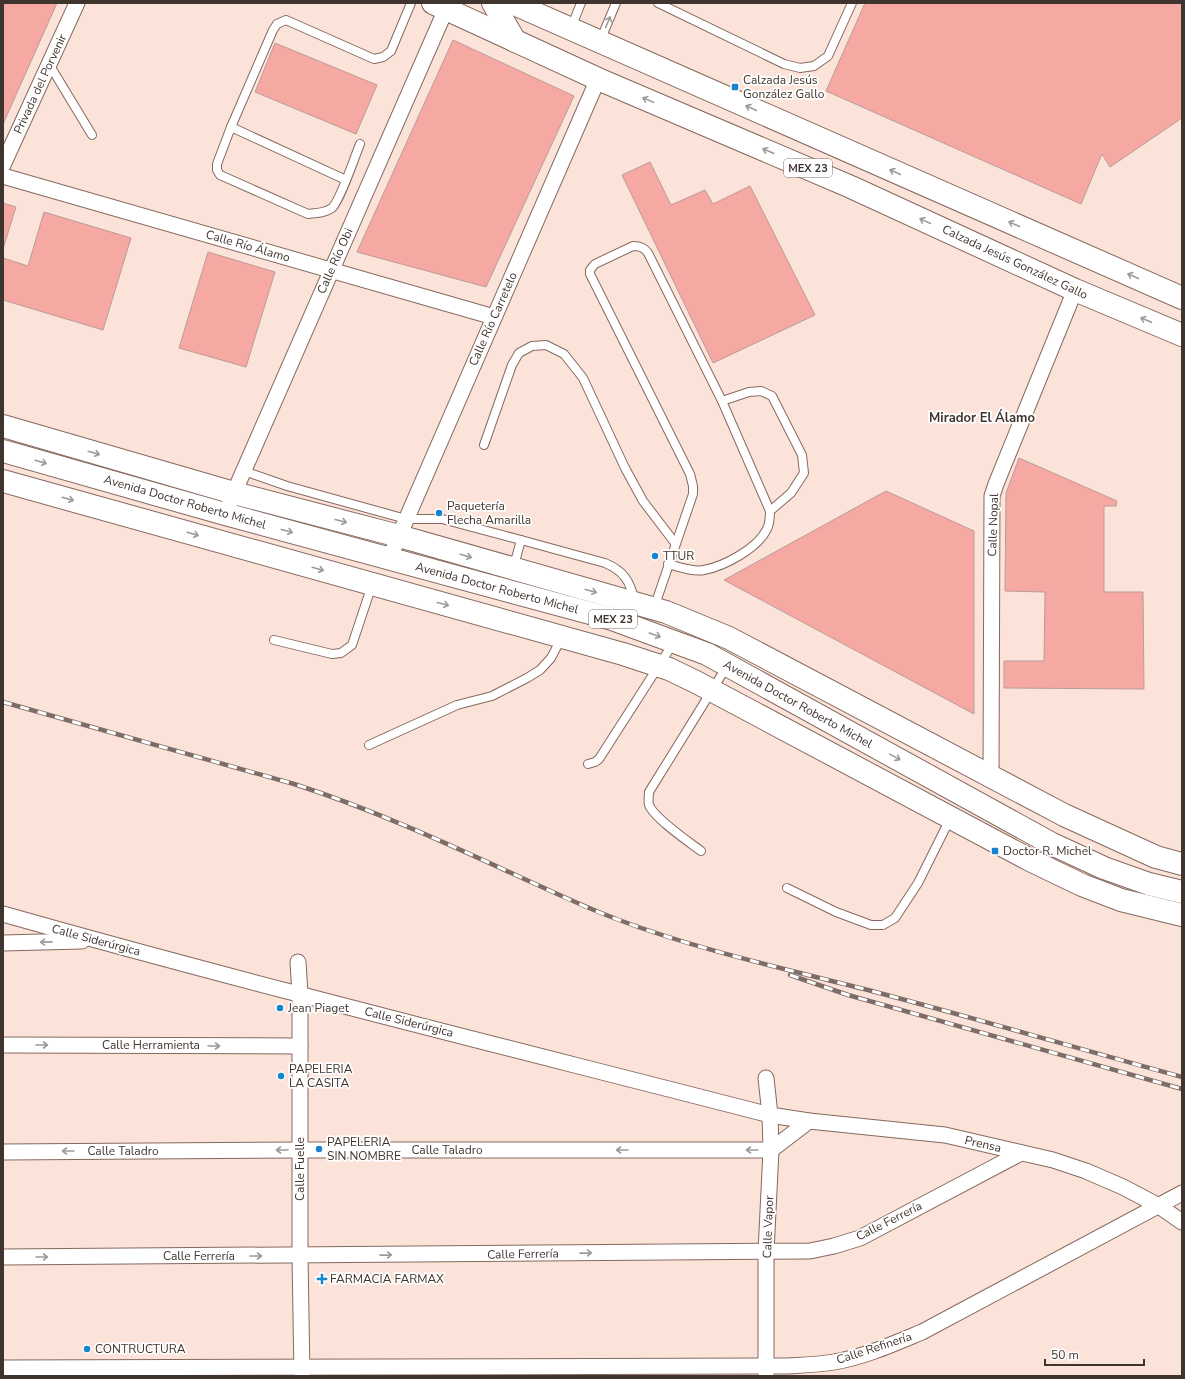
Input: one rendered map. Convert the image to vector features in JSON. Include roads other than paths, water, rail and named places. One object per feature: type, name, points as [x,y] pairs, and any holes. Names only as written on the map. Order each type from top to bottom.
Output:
[{"type":"main road","points":[[493,3],[515,41]]},
{"type":"main road","name":"MEX 23","points":[[512,3],[1182,298]]},
{"type":"main road","name":"Calzada Jesús González Gallo","points":[[439,6],[598,79],[850,187],[1076,290],[1182,335]]},
{"type":"main road","name":"Avenida Doctor Roberto Michel","points":[[3,426],[234,493],[402,528],[513,569],[666,612],[728,638],[1064,815],[1156,857],[1182,864]]},
{"type":"main road","name":"Avenida Doctor Roberto Michel","points":[[3,451],[225,514],[612,619],[707,654],[1052,844],[1104,868],[1149,884],[1182,892]]},
{"type":"main road","points":[[3,481],[562,637],[660,666],[713,690],[1030,860],[1082,885],[1121,900],[1182,915]]},
{"type":"street","name":"Privada del Porvenir","points":[[3,165],[77,3]]},
{"type":"street","name":"Calle Río Obi","points":[[225,514],[331,270],[439,6]]},
{"type":"street","name":"Calle Río Carretelo","points":[[389,559],[598,79]]},
{"type":"street","name":"Calle Río Álamo","points":[[3,176],[494,317]]},
{"type":"street","name":"Calle Nopal","points":[[991,776],[992,496],[1076,290]]},
{"type":"street","name":"Calle Siderúrgica","points":[[3,914],[300,994],[770,1115]]},
{"type":"street","points":[[3,943],[99,941]]},
{"type":"street","name":"Calle Fuelle","points":[[298,962],[300,994],[300,1256],[302,1372]]},
{"type":"street","name":"Calle Herramienta","points":[[3,1045],[300,1046]]},
{"type":"street","name":"Calle Vapor","points":[[766,1078],[770,1115],[771,1150],[766,1252],[766,1371]]},
{"type":"street","name":"Prensa","points":[[770,1115],[809,1121],[945,1134],[1053,1160],[1086,1171],[1123,1187],[1159,1206],[1182,1222]]},
{"type":"street","points":[[771,1150],[809,1121]]},
{"type":"street","name":"Calle Taladro","points":[[3,1152],[300,1150],[771,1150]]},
{"type":"street","name":"Calle Ferrería","points":[[3,1257],[766,1252],[816,1250],[860,1238],[1021,1153]]},
{"type":"street","name":"Calle Refinería","points":[[3,1368],[302,1372],[766,1371],[834,1362],[887,1347],[922,1332],[1182,1193]]},
{"type":"lane","points":[[360,144],[346,180],[333,207],[323,213],[308,214],[220,175],[217,170],[217,164],[230,127],[272,30],[277,24],[286,20],[374,59],[383,57],[391,51],[411,3]]},
{"type":"lane","points":[[571,29],[581,3]]},
{"type":"lane","points":[[600,42],[616,3]]},
{"type":"lane","points":[[658,3],[784,64],[800,68],[814,66],[828,56],[852,3]]},
{"type":"lane","points":[[49,64],[92,136]]},
{"type":"lane","points":[[230,127],[346,180]]},
{"type":"lane","points":[[244,471],[402,528],[442,519],[605,563],[621,572],[628,581],[632,590],[645,606],[668,564],[693,494],[693,486],[690,474],[591,278],[590,270],[592,267],[633,246],[642,247],[645,250],[722,402],[770,511],[770,520],[767,530],[755,544],[733,559],[704,570],[690,570],[668,564]]},
{"type":"lane","points":[[484,445],[512,365],[519,353],[532,346],[546,345],[564,354],[584,378],[625,468],[643,501],[675,543]]},
{"type":"lane","points":[[722,402],[749,392],[761,391],[772,396],[802,455],[804,473],[791,493],[770,511]]},
{"type":"lane","points":[[513,569],[521,540]]},
{"type":"lane","points":[[274,640],[332,654],[341,653],[352,645],[372,584]]},
{"type":"lane","points":[[369,745],[457,705],[492,696],[527,678],[540,670],[551,658],[562,637]]},
{"type":"lane","points":[[588,764],[599,759],[674,642]]},
{"type":"lane","points":[[701,851],[656,815],[648,801],[649,792],[727,665]]},
{"type":"lane","points":[[786,888],[836,912],[871,925],[883,924],[895,918],[918,883],[951,818]]},
{"type":"railway","points":[[3,702],[294,784],[352,804],[408,827],[594,910],[649,931],[741,958],[864,989],[1182,1077]]},
{"type":"railway","points":[[790,975],[848,995],[1182,1089]]},
{"type":"place","name":"Calzada Jesús González Gallo","points":[[735,87]]},
{"type":"place","name":"Paquetería Flecha Amarilla","points":[[439,513]]},
{"type":"place","name":"TTUR","points":[[655,556]]},
{"type":"place","name":"Doctor R. Michel","points":[[995,851]]},
{"type":"place","name":"Jean Piaget","points":[[280,1008]]},
{"type":"place","name":"PAPELERIA LA CASITA","points":[[281,1076]]},
{"type":"place","name":"PAPELERIA SIN NOMBRE","points":[[319,1149]]},
{"type":"place","name":"FARMACIA FARMAX","points":[[322,1279]]},
{"type":"place","name":"CONTRUCTURA","points":[[87,1349]]},
{"type":"district","name":"Mirador El Álamo","points":[[982,418]]}]
